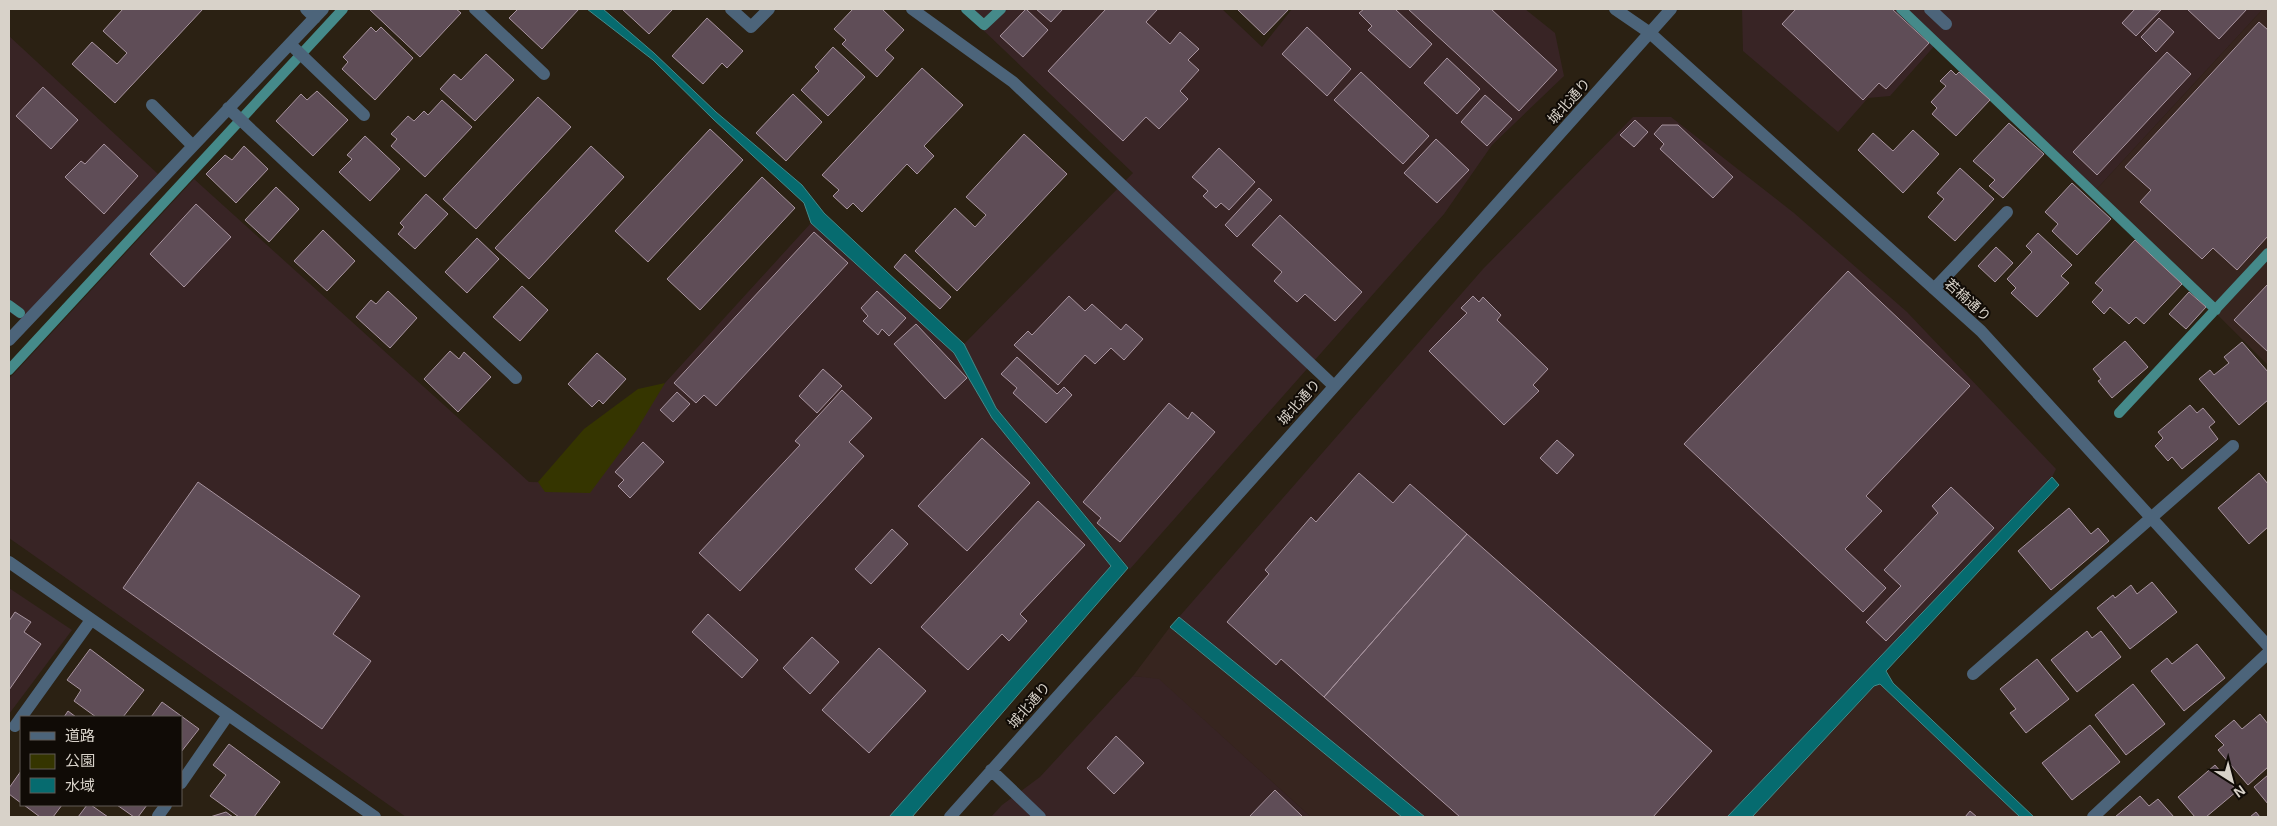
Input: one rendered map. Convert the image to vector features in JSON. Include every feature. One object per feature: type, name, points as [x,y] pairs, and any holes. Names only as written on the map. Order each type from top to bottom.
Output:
[{"type":"street","points":[[475,9],[544,74]]},
{"type":"street","points":[[731,9],[751,27],[769,9]]},
{"type":"street","points":[[912,9],[1013,82],[1334,386]]},
{"type":"street","name":"若楠通り","points":[[1615,9],[1650,33],[1981,331],[2268,646]]},
{"type":"street","name":"城北通り","points":[[950,817],[1671,9]]},
{"type":"street","points":[[1930,9],[1946,24]]},
{"type":"street","points":[[9,340],[290,44],[315,12]]},
{"type":"street","points":[[290,44],[364,114]]},
{"type":"street","points":[[152,105],[193,146]]},
{"type":"street","points":[[228,108],[516,378]]},
{"type":"street","points":[[1934,289],[2007,212]]},
{"type":"street","points":[[1973,674],[2233,446]]},
{"type":"street","points":[[9,562],[375,817]]},
{"type":"street","points":[[22,716],[91,620]]},
{"type":"street","points":[[2093,817],[2268,653]]},
{"type":"street","points":[[182,782],[228,715]]},
{"type":"street","points":[[15,726],[20,719]]},
{"type":"street","points":[[991,770],[1040,817]]},
{"type":"shaded area","points":[[961,9],[1222,9],[1262,47],[1292,9],[1525,9],[1555,33],[1564,76],[1492,145],[1444,214],[1130,569],[996,408],[964,344],[1133,173]]},
{"type":"shaded area","points":[[1742,9],[2263,9],[2094,192],[1937,43],[1890,96],[1868,98],[1838,132],[1743,51]]},
{"type":"shaded area","points":[[2263,9],[2268,9],[2268,365],[2094,192]]},
{"type":"shaded area","points":[[9,36],[158,174],[22,321],[9,312]]},
{"type":"shaded area","points":[[1633,117],[1671,117],[1794,213],[1907,312],[2056,469],[2052,477],[1727,817],[1425,817],[1179,617],[1483,269]]},
{"type":"shaded area","points":[[194,179],[529,482],[581,483],[665,383],[811,223],[954,353],[992,418],[1111,566],[889,817],[406,817],[9,538],[9,379]]},
{"type":"shaded area","points":[[9,588],[72,630],[9,714]]},
{"type":"shaded area","points":[[1170,627],[1402,817],[1311,817],[1159,679],[1133,676]]},
{"type":"shaded area","points":[[1133,676],[1159,678],[1311,817],[991,817],[1002,805],[1040,777]]},
{"type":"shaded area","points":[[1880,684],[2020,817],[1752,817],[1874,686]]},
{"type":"green space","points":[[665,383],[636,431],[590,493],[545,492],[538,482],[584,429],[638,389]]},
{"type":"water","points":[[587,9],[603,9],[654,53],[716,112],[802,185],[824,213],[964,344],[996,408],[1128,568],[912,817],[889,817],[1111,566],[992,418],[954,353],[811,223],[804,203],[713,119],[653,60]]},
{"type":"water","points":[[2052,477],[2059,485],[1886,671],[1893,683],[2034,817],[2020,817],[1880,684],[1874,686],[1752,817],[1727,817]]},
{"type":"water","points":[[1179,617],[1425,817],[1402,817],[1170,627]]},
{"type":"building","points":[[123,9],[203,9],[115,103],[72,64],[92,42],[117,64],[127,53],[103,31]]},
{"type":"building","points":[[369,9],[456,9],[461,13],[420,57]]},
{"type":"building","points":[[518,9],[579,9],[542,49],[509,18]]},
{"type":"building","points":[[622,9],[673,9],[649,34]]},
{"type":"building","points":[[853,9],[882,9],[904,30],[885,50],[894,58],[877,77],[842,44],[846,40],[834,29]]},
{"type":"building","points":[[1026,9],[1048,30],[1023,57],[1000,36]]},
{"type":"building","points":[[1036,9],[1063,9],[1051,22]]},
{"type":"building","points":[[1106,9],[1155,9],[1157,10],[1146,22],[1170,44],[1180,32],[1199,49],[1188,60],[1199,70],[1180,91],[1188,99],[1159,129],[1146,117],[1123,141],[1048,71]]},
{"type":"building","points":[[1237,9],[1289,9],[1264,35]]},
{"type":"building","points":[[1364,9],[1395,9],[1432,44],[1410,68],[1368,30],[1372,26],[1359,13]]},
{"type":"building","points":[[1408,9],[1491,9],[1557,70],[1519,111]]},
{"type":"building","points":[[1796,9],[1892,9],[1929,43],[1886,89],[1879,83],[1863,100],[1782,24]]},
{"type":"building","points":[[2135,9],[2161,10],[2136,36],[2122,23]]},
{"type":"building","points":[[2187,9],[2247,9],[2219,39]]},
{"type":"building","points":[[707,18],[743,51],[727,68],[722,63],[703,84],[672,56]]},
{"type":"building","points":[[2159,18],[2174,32],[2156,52],[2141,37]]},
{"type":"building","points":[[2259,22],[2268,30],[2268,236],[2237,270],[2213,248],[2202,259],[2140,202],[2151,190],[2125,167]]},
{"type":"building","points":[[371,27],[376,32],[381,27],[413,58],[375,100],[342,69],[348,62],[343,57]]},
{"type":"building","points":[[1307,27],[1351,69],[1327,96],[1282,54]]},
{"type":"building","points":[[833,47],[865,77],[828,116],[801,90],[819,71],[815,67]]},
{"type":"building","points":[[2167,52],[2191,74],[2097,175],[2073,152]]},
{"type":"building","points":[[486,54],[514,80],[475,121],[440,89],[454,74],[461,80]]},
{"type":"building","points":[[1447,58],[1480,89],[1457,114],[1424,83]]},
{"type":"building","points":[[922,68],[963,105],[924,146],[934,156],[917,174],[907,164],[862,212],[853,203],[847,209],[833,196],[839,190],[822,175]]},
{"type":"building","points":[[1951,70],[1956,75],[1959,72],[1990,100],[1956,136],[1932,114],[1937,108],[1931,102],[1946,86],[1940,81]]},
{"type":"building","points":[[1361,72],[1429,136],[1403,164],[1334,100]]},
{"type":"building","points":[[43,87],[78,120],[51,149],[16,116]]},
{"type":"building","points":[[317,91],[348,120],[313,156],[276,121],[301,94],[307,100]]},
{"type":"building","points":[[793,94],[822,122],[786,161],[756,133]]},
{"type":"building","points":[[1485,95],[1512,119],[1487,146],[1461,122]]},
{"type":"building","points":[[538,97],[571,127],[476,229],[443,199]]},
{"type":"building","points":[[442,100],[472,127],[425,177],[391,146],[397,139],[391,134],[408,116],[414,121],[424,111],[428,115]]},
{"type":"building","points":[[1635,120],[1648,132],[1634,147],[1620,135]]},
{"type":"building","points":[[2009,123],[2044,154],[2003,198],[1989,186],[1995,180],[1973,161]]},
{"type":"building","points":[[1662,125],[1678,125],[1733,177],[1713,198],[1660,149],[1664,144],[1654,134]]},
{"type":"building","points":[[710,129],[743,160],[648,262],[615,231]]},
{"type":"building","points":[[1913,130],[1939,154],[1903,193],[1858,150],[1873,133],[1893,151]]},
{"type":"building","points":[[1024,134],[1067,174],[957,291],[915,251],[955,208],[975,227],[986,215],[966,197]]},
{"type":"building","points":[[365,136],[400,169],[370,201],[339,172],[352,159],[347,155]]},
{"type":"building","points":[[1436,139],[1469,170],[1437,203],[1404,173]]},
{"type":"building","points":[[104,144],[138,176],[104,214],[65,177],[81,161],[85,164]]},
{"type":"building","points":[[244,146],[268,169],[236,203],[206,174],[225,155],[232,160]]},
{"type":"building","points":[[591,146],[624,177],[529,279],[495,248]]},
{"type":"building","points":[[1219,148],[1255,182],[1229,210],[1221,203],[1216,208],[1203,196],[1208,191],[1192,177]]},
{"type":"building","points":[[1960,168],[1994,199],[1955,241],[1928,217],[1944,199],[1937,193]]},
{"type":"building","points":[[762,177],[795,208],[700,310],[667,279]]},
{"type":"building","points":[[2072,183],[2111,219],[2077,255],[2052,231],[2058,224],[2045,212]]},
{"type":"building","points":[[276,187],[299,209],[269,242],[245,220]]},
{"type":"building","points":[[1259,188],[1272,200],[1237,237],[1225,225]]},
{"type":"building","points":[[426,194],[448,214],[415,249],[398,234],[404,227],[400,223]]},
{"type":"building","points":[[196,204],[231,237],[184,287],[150,254]]},
{"type":"building","points":[[1280,215],[1362,292],[1335,321],[1305,294],[1297,302],[1274,281],[1282,272],[1252,245]]},
{"type":"building","points":[[323,230],[355,261],[327,291],[294,261]]},
{"type":"building","points":[[814,232],[848,263],[716,406],[704,395],[696,403],[674,383]]},
{"type":"building","points":[[2038,233],[2072,265],[2061,276],[2069,283],[2037,317],[2011,293],[2016,288],[2007,279],[2032,252],[2026,246]]},
{"type":"building","points":[[477,238],[499,259],[467,293],[445,272]]},
{"type":"building","points":[[2135,240],[2182,284],[2144,324],[2136,317],[2129,324],[2110,307],[2104,314],[2092,302],[2103,290],[2095,283]]},
{"type":"building","points":[[1996,247],[2013,263],[1995,282],[1978,266]]},
{"type":"building","points":[[905,254],[951,297],[940,309],[894,267]]},
{"type":"building","points":[[1848,271],[1970,386],[1866,496],[1882,511],[1845,549],[1886,588],[1863,612],[1684,444]]},
{"type":"building","points":[[2268,284],[2268,352],[2234,320]]},
{"type":"building","points":[[522,286],[548,310],[520,341],[493,317]]},
{"type":"building","points":[[388,291],[417,318],[390,348],[356,317],[371,300],[376,304]]},
{"type":"building","points":[[877,291],[906,318],[889,336],[882,329],[878,335],[863,321],[868,316],[861,308]]},
{"type":"building","points":[[2189,292],[2206,307],[2186,329],[2169,314]]},
{"type":"building","points":[[1069,296],[1085,311],[1092,304],[1121,330],[1126,324],[1143,339],[1124,360],[1111,348],[1095,364],[1085,355],[1058,385],[1014,345],[1028,331],[1032,335]]},
{"type":"building","points":[[1473,296],[1479,302],[1483,297],[1501,315],[1497,320],[1548,369],[1533,385],[1539,391],[1504,425],[1429,351],[1467,313],[1461,308]]},
{"type":"building","points":[[916,324],[967,378],[945,399],[894,344]]},
{"type":"building","points":[[2125,341],[2148,367],[2112,398],[2098,381],[2101,379],[2093,369]]},
{"type":"building","points":[[2242,342],[2268,372],[2268,400],[2239,425],[2199,379],[2210,370],[2214,375],[2229,363],[2224,357]]},
{"type":"building","points":[[450,351],[459,359],[464,352],[491,377],[458,412],[424,379]]},
{"type":"building","points":[[597,353],[626,379],[603,404],[599,400],[592,407],[568,384]]},
{"type":"building","points":[[1017,357],[1057,394],[1064,387],[1072,395],[1046,423],[1013,393],[1017,388],[1001,374]]},
{"type":"building","points":[[823,369],[842,386],[817,413],[799,396]]},
{"type":"building","points":[[842,390],[872,418],[849,442],[864,456],[740,591],[699,553],[800,445],[795,441]]},
{"type":"building","points":[[677,392],[690,404],[673,422],[660,410]]},
{"type":"building","points":[[1169,403],[1188,419],[1192,412],[1215,432],[1120,542],[1097,523],[1101,518],[1083,502]]},
{"type":"building","points":[[2190,405],[2197,413],[2203,408],[2215,422],[2209,427],[2218,439],[2182,469],[2172,457],[2168,461],[2155,446],[2163,438],[2158,432]]},
{"type":"building","points":[[982,438],[1030,483],[967,551],[918,506]]},
{"type":"building","points":[[1557,440],[1574,455],[1557,474],[1540,458]]},
{"type":"building","points":[[643,442],[664,462],[630,498],[618,486],[624,480],[615,472]]},
{"type":"building","points":[[1359,473],[1393,503],[1410,484],[1467,534],[1324,697],[1281,659],[1276,665],[1227,622],[1269,574],[1265,570],[1311,517],[1316,522]]},
{"type":"building","points":[[2259,473],[2268,484],[2268,527],[2249,544],[2218,508]]},
{"type":"building","points":[[198,482],[360,596],[333,634],[371,661],[322,729],[123,588]]},
{"type":"building","points":[[1951,487],[1994,528],[1886,641],[1866,622],[1901,586],[1884,570],[1938,513],[1932,506]]},
{"type":"building","points":[[1038,501],[1085,545],[1020,614],[1027,621],[1009,641],[1002,634],[968,670],[921,627]]},
{"type":"building","points":[[2069,508],[2091,534],[2098,528],[2109,541],[2051,590],[2018,551]]},
{"type":"building","points":[[892,529],[908,544],[871,584],[855,569]]},
{"type":"building","points":[[1467,534],[1712,751],[1653,817],[1460,817],[1324,697]]},
{"type":"building","points":[[2152,582],[2177,612],[2130,649],[2097,608],[2113,595],[2115,598],[2131,585],[2137,594]]},
{"type":"building","points":[[15,612],[31,622],[24,632],[41,644],[9,690],[9,621]]},
{"type":"building","points":[[708,614],[758,660],[742,678],[692,632]]},
{"type":"building","points":[[2087,631],[2092,638],[2101,631],[2121,657],[2077,692],[2051,660]]},
{"type":"building","points":[[812,637],[839,662],[810,694],[783,668]]},
{"type":"building","points":[[2197,644],[2225,678],[2184,711],[2151,671],[2167,658],[2172,664]]},
{"type":"building","points":[[879,648],[926,691],[869,753],[822,710]]},
{"type":"building","points":[[90,649],[144,690],[124,716],[95,716],[74,701],[81,690],[67,680]]},
{"type":"building","points":[[2037,659],[2069,699],[2026,733],[2010,713],[2016,709],[2000,689]]},
{"type":"building","points":[[2133,684],[2165,724],[2126,755],[2095,715]]},
{"type":"building","points":[[162,702],[181,716],[152,716]]},
{"type":"building","points":[[68,711],[75,716],[65,716]]},
{"type":"building","points":[[2260,714],[2268,724],[2268,767],[2248,785],[2218,750],[2224,745],[2215,736],[2234,720],[2242,729]]},
{"type":"building","points":[[182,717],[199,729],[182,751]]},
{"type":"building","points":[[2090,725],[2120,762],[2072,800],[2042,763]]},
{"type":"building","points":[[1116,736],[1144,763],[1114,794],[1087,768]]},
{"type":"building","points":[[229,744],[280,782],[254,817],[239,817],[210,796],[226,775],[213,765]]},
{"type":"building","points":[[2215,765],[2237,791],[2206,817],[2195,817],[2178,797]]},
{"type":"building","points":[[20,772],[20,802],[9,794],[9,788]]},
{"type":"building","points":[[2268,775],[2268,804],[2254,787]]},
{"type":"building","points":[[1275,790],[1302,816],[1249,817]]},
{"type":"building","points":[[2140,796],[2149,806],[2158,799],[2174,817],[2115,817]]},
{"type":"building","points":[[25,806],[61,806],[53,817],[40,817]]},
{"type":"building","points":[[86,806],[92,806],[108,817],[78,817]]},
{"type":"building","points":[[118,806],[146,806],[138,817],[134,817]]},
{"type":"building","points":[[1970,811],[1977,817],[1965,817]]},
{"type":"building","points":[[226,812],[233,817],[210,817]]},
{"type":"building","points":[[2256,812],[2260,817],[2250,817]]},
{"type":"waterway","points":[[9,370],[343,9]]},
{"type":"waterway","points":[[966,9],[984,25],[1001,9]]},
{"type":"waterway","points":[[1901,9],[2216,310]]},
{"type":"waterway","points":[[2119,413],[2268,253]]},
{"type":"waterway","points":[[9,305],[20,313]]}]
